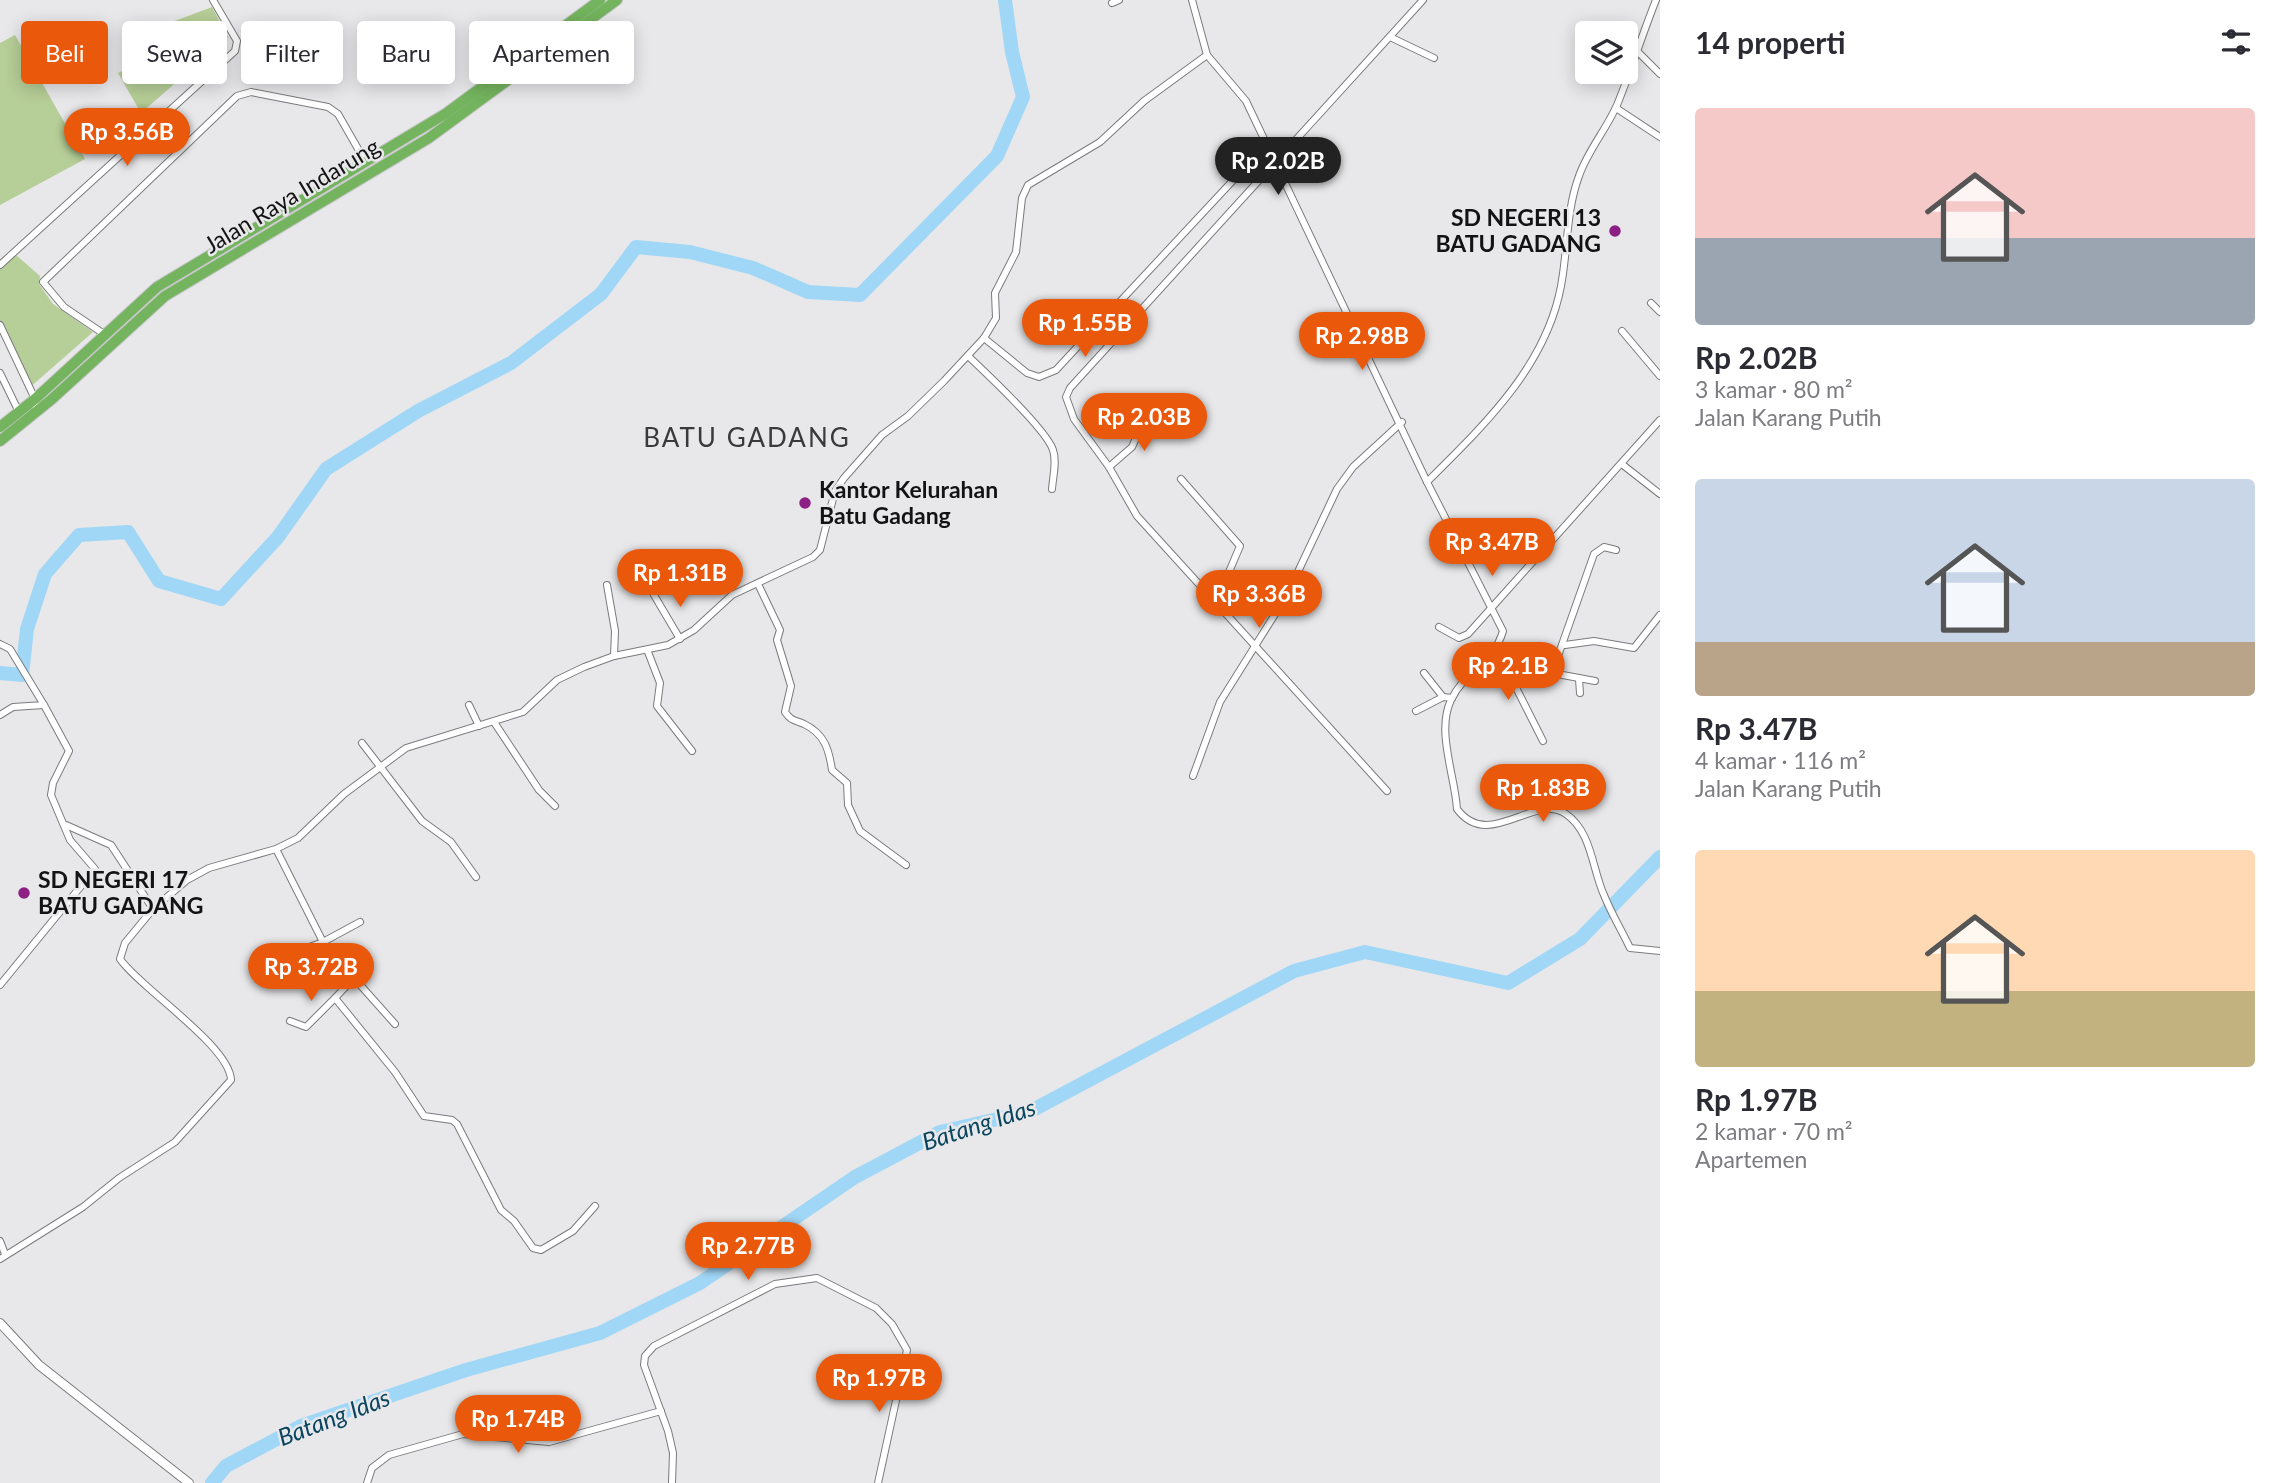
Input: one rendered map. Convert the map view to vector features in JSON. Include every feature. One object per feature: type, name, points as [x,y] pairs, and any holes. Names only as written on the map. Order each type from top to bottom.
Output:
[{"type":"highway","name":"Jalan Raya Indarung","points":[[0,441],[35,399],[166,280],[445,114],[607,2]]},
{"type":"highway","name":"Jalan Raya Indarung","points":[[0,427],[36,412],[165,296],[455,120],[607,2]]},
{"type":"highway","points":[[250,231],[257,242]]},
{"type":"street","points":[[0,265],[235,51],[237,41],[213,0]]},
{"type":"street","points":[[1192,0],[1207,55],[1239,89],[1277,162],[1402,422],[1427,482],[1503,631],[1497,650],[1452,698],[1448,709],[1447,733],[1457,809],[1463,818],[1478,824],[1501,823],[1551,809],[1564,812],[1584,837],[1606,901],[1630,948],[1660,951]]},
{"type":"street","points":[[1387,791],[1215,605],[1137,516],[1109,467],[1074,419],[1067,404],[1067,393],[1423,0]]},
{"type":"street","points":[[1638,45],[1656,0]]},
{"type":"street","points":[[1390,37],[1434,58]]},
{"type":"street","points":[[1638,52],[1660,74]]},
{"type":"street","points":[[0,1241],[2,1256],[66,1218],[175,1142],[231,1080],[227,1068],[193,1027],[121,959],[125,943],[153,909],[187,880],[209,868],[276,849],[298,838],[379,765],[416,743],[494,722],[531,707],[563,676],[614,656],[648,652],[680,639],[704,622],[726,600],[806,562],[817,553],[835,491],[844,478],[881,435],[917,408],[984,338],[998,314],[995,293],[1016,251],[1022,198],[1028,185],[1100,142],[1159,88],[1207,55]]},
{"type":"street","points":[[1427,482],[1473,436],[1514,386],[1544,340],[1561,288],[1571,203],[1578,176],[1616,107],[1624,84]]},
{"type":"street","points":[[104,334],[64,307],[46,287],[45,279],[237,96],[251,92],[328,107],[341,119],[365,161]]},
{"type":"street","points":[[1616,107],[1660,138]]},
{"type":"street","points":[[1115,308],[1267,144]]},
{"type":"street","points":[[1651,303],[1660,312]]},
{"type":"street","points":[[984,338],[1027,373],[1039,377],[1056,370],[1106,316]]},
{"type":"street","points":[[0,325],[35,399],[36,412]]},
{"type":"street","points":[[1622,331],[1660,376]]},
{"type":"street","points":[[968,355],[994,379],[1052,446],[1055,461],[1052,489]]},
{"type":"street","points":[[0,373],[21,417]]},
{"type":"street","points":[[1109,467],[1136,441],[1146,416]]},
{"type":"street","points":[[1439,627],[1452,636],[1464,637],[1623,465],[1660,420]]},
{"type":"street","points":[[1193,776],[1220,702],[1287,595],[1345,476],[1402,422]]},
{"type":"street","points":[[1623,465],[1660,494]]},
{"type":"street","points":[[1181,479],[1240,546],[1215,605]]},
{"type":"street","points":[[1552,673],[1565,645],[1594,554],[1604,547],[1616,550]]},
{"type":"street","points":[[758,584],[780,630],[777,640],[783,651],[792,690],[785,712],[792,720],[810,727],[827,742],[832,770],[847,783],[848,805],[860,831],[906,865]]},
{"type":"street","points":[[607,585],[615,631],[614,656]]},
{"type":"street","points":[[654,595],[680,639]]},
{"type":"street","points":[[1565,645],[1594,641],[1634,648],[1660,615]]},
{"type":"street","points":[[0,644],[7,646],[14,656],[69,751],[51,790],[70,840],[92,863],[94,871],[0,985]]},
{"type":"street","points":[[1497,650],[1543,741]]},
{"type":"street","points":[[648,652],[661,686],[657,706],[692,751]]},
{"type":"street","points":[[1509,675],[1533,662],[1552,673],[1595,681]]},
{"type":"street","points":[[1424,673],[1443,697]]},
{"type":"street","points":[[1579,679],[1580,693]]},
{"type":"street","points":[[1416,711],[1443,697],[1452,698]]},
{"type":"street","points":[[0,715],[13,707],[44,705]]},
{"type":"street","points":[[469,705],[480,726]]},
{"type":"street","points":[[494,722],[539,790],[555,806]]},
{"type":"street","points":[[362,743],[422,821],[451,842],[476,877]]},
{"type":"street","points":[[66,825],[111,845],[153,909]]},
{"type":"street","points":[[276,849],[323,942],[395,1024]]},
{"type":"street","points":[[261,965],[323,942],[360,922]]},
{"type":"street","points":[[290,1021],[306,1027],[354,978]]},
{"type":"street","points":[[335,998],[395,1072],[424,1116],[452,1120],[457,1124],[501,1210],[519,1227],[536,1251],[566,1236],[596,1206]]},
{"type":"street","points":[[672,1483],[673,1453],[644,1365],[645,1356],[654,1346],[775,1284],[817,1278],[876,1308],[892,1324],[907,1350],[878,1483]]},
{"type":"street","points":[[0,1323],[39,1365],[185,1480]]},
{"type":"street","points":[[367,1483],[372,1468],[389,1455],[463,1434],[549,1442],[661,1411]]},
{"type":"green space","points":[[212,7],[219,21],[175,21]]},
{"type":"green space","points":[[15,35],[21,46],[21,84],[43,84],[85,159],[0,205],[0,43]]},
{"type":"green space","points":[[124,84],[174,84],[141,113]]},
{"type":"green space","points":[[16,255],[40,276],[39,284],[53,304],[93,332],[28,389],[0,329],[0,269]]},
{"type":"waterway","points":[[0,673],[22,675],[27,629],[45,574],[79,535],[128,532],[159,581],[221,599],[278,537],[326,469],[418,411],[511,363],[601,294],[636,247],[690,252],[753,268],[808,292],[860,295],[997,156],[1023,97],[1012,52],[1005,0]]},
{"type":"waterway","name":"Batang Idas","points":[[212,1483],[226,1466],[301,1426],[466,1370],[600,1333],[700,1283],[855,1177],[940,1132],[1029,1112],[1294,971],[1365,952],[1508,983],[1580,939],[1660,857]]},
{"type":"place","name":"SD NEGERI 13 BATU GADANG","points":[[1615,231]]},
{"type":"place","name":"Kantor Kelurahan Batu Gadang","points":[[805,503]]},
{"type":"place","name":"SD NEGERI 17 BATU GADANG","points":[[24,893]]},
{"type":"district","name":"BATU GADANG","points":[[747,438]]}]
